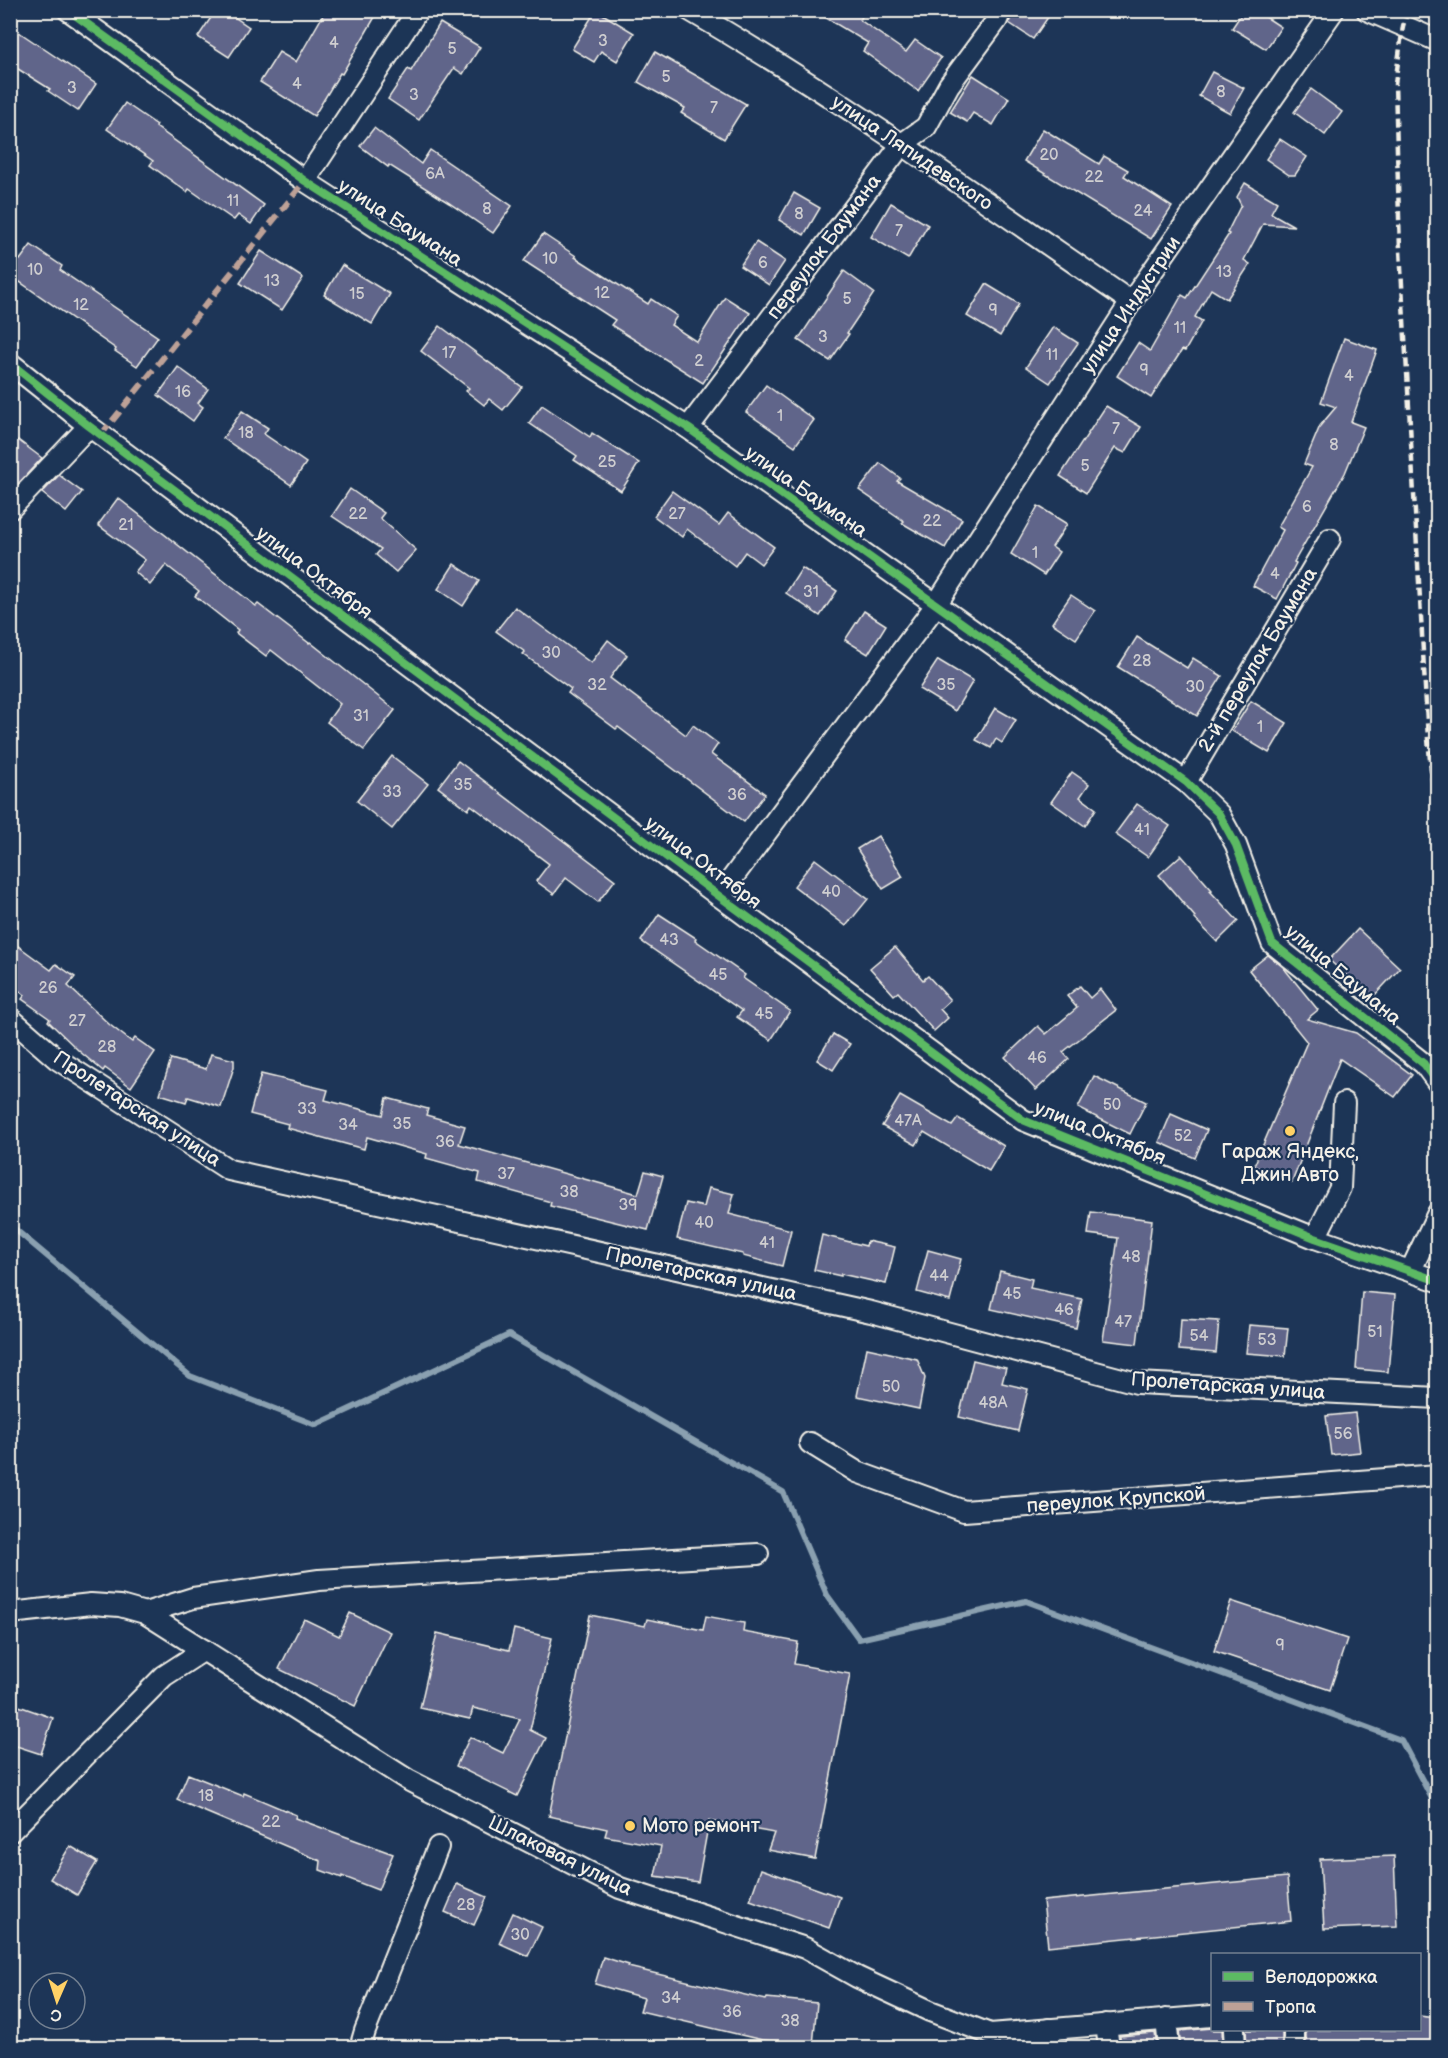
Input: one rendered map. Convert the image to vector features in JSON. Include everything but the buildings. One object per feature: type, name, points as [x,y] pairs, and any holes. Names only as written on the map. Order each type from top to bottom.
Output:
[{"type":"street","name":"улица Баумана","points":[[68,10],[305,181],[688,428],[1186,782],[1219,814],[1230,835],[1272,943],[1424,1064],[1437,1083]]},
{"type":"street","points":[[305,181],[418,10]]},
{"type":"street","name":"улица Ляпидевского","points":[[689,10],[902,144],[1131,302]]},
{"type":"street","name":"переулок Баумана","points":[[688,428],[902,144],[926,127],[948,85],[997,20],[1001,10]]},
{"type":"street","name":"улица Индустрии","points":[[719,896],[936,604],[1131,302],[1334,10]]},
{"type":"street","points":[[1366,10],[1437,41]]},
{"type":"street","name":"улица Октября","points":[[10,363],[88,426],[1023,1120],[1315,1238],[1437,1281]]},
{"type":"street","points":[[10,509],[88,426]]},
{"type":"street","name":"2-й переулок Баумана","points":[[1186,782],[1330,539]]},
{"type":"street","name":"Пролетарская улица","points":[[10,1018],[57,1059],[229,1170],[871,1312],[1137,1383],[1437,1398]]},
{"type":"street","points":[[1315,1238],[1340,1188],[1344,1103]]},
{"type":"street","points":[[1411,1270],[1437,1213]]},
{"type":"street","name":"переулок Крупской","points":[[810,1443],[857,1472],[964,1511],[1430,1475]]},
{"type":"street","points":[[1430,1475],[1437,1461]]},
{"type":"street","points":[[145,1613],[193,1598],[319,1580],[758,1554]]},
{"type":"street","name":"Шлаковая улица","points":[[10,1612],[91,1604],[120,1606],[145,1613],[408,1780],[620,1887],[805,1948],[857,1977],[990,2041],[1050,2038],[1106,2024],[1211,2016]]},
{"type":"street","points":[[10,1832],[164,1676],[204,1650]]},
{"type":"street","points":[[360,2048],[438,1847]]},
{"type":"street","points":[[1166,2019],[1169,2048]]},
{"type":"street","points":[[1106,2024],[1109,2048]]},
{"type":"street","points":[[1234,2031],[1235,2048]]},
{"type":"street","points":[[1294,2031],[1294,2048]]},
{"type":"waterway","points":[[10,1225],[190,1376],[316,1425],[509,1335],[783,1492],[827,1595],[859,1639],[1026,1601],[1401,1740],[1438,1810]]},
{"type":"railway","points":[[1408,10],[1403,26],[1395,84],[1400,250],[1428,739],[1438,842]]},
{"type":"marked path","points":[[101,435],[305,181]]},
{"type":"cycle path","points":[[68,10],[305,181],[688,428],[1186,782],[1219,814],[1236,845],[1272,943],[1424,1064],[1438,1083]]},
{"type":"cycle path","points":[[10,363],[89,426],[1023,1120],[1315,1238],[1438,1281]]},
{"type":"place","name":"Гараж Яндекс, Джин Авто","points":[[1290,1131]]},
{"type":"place","name":"Мото ремонт","points":[[630,1826]]}]
